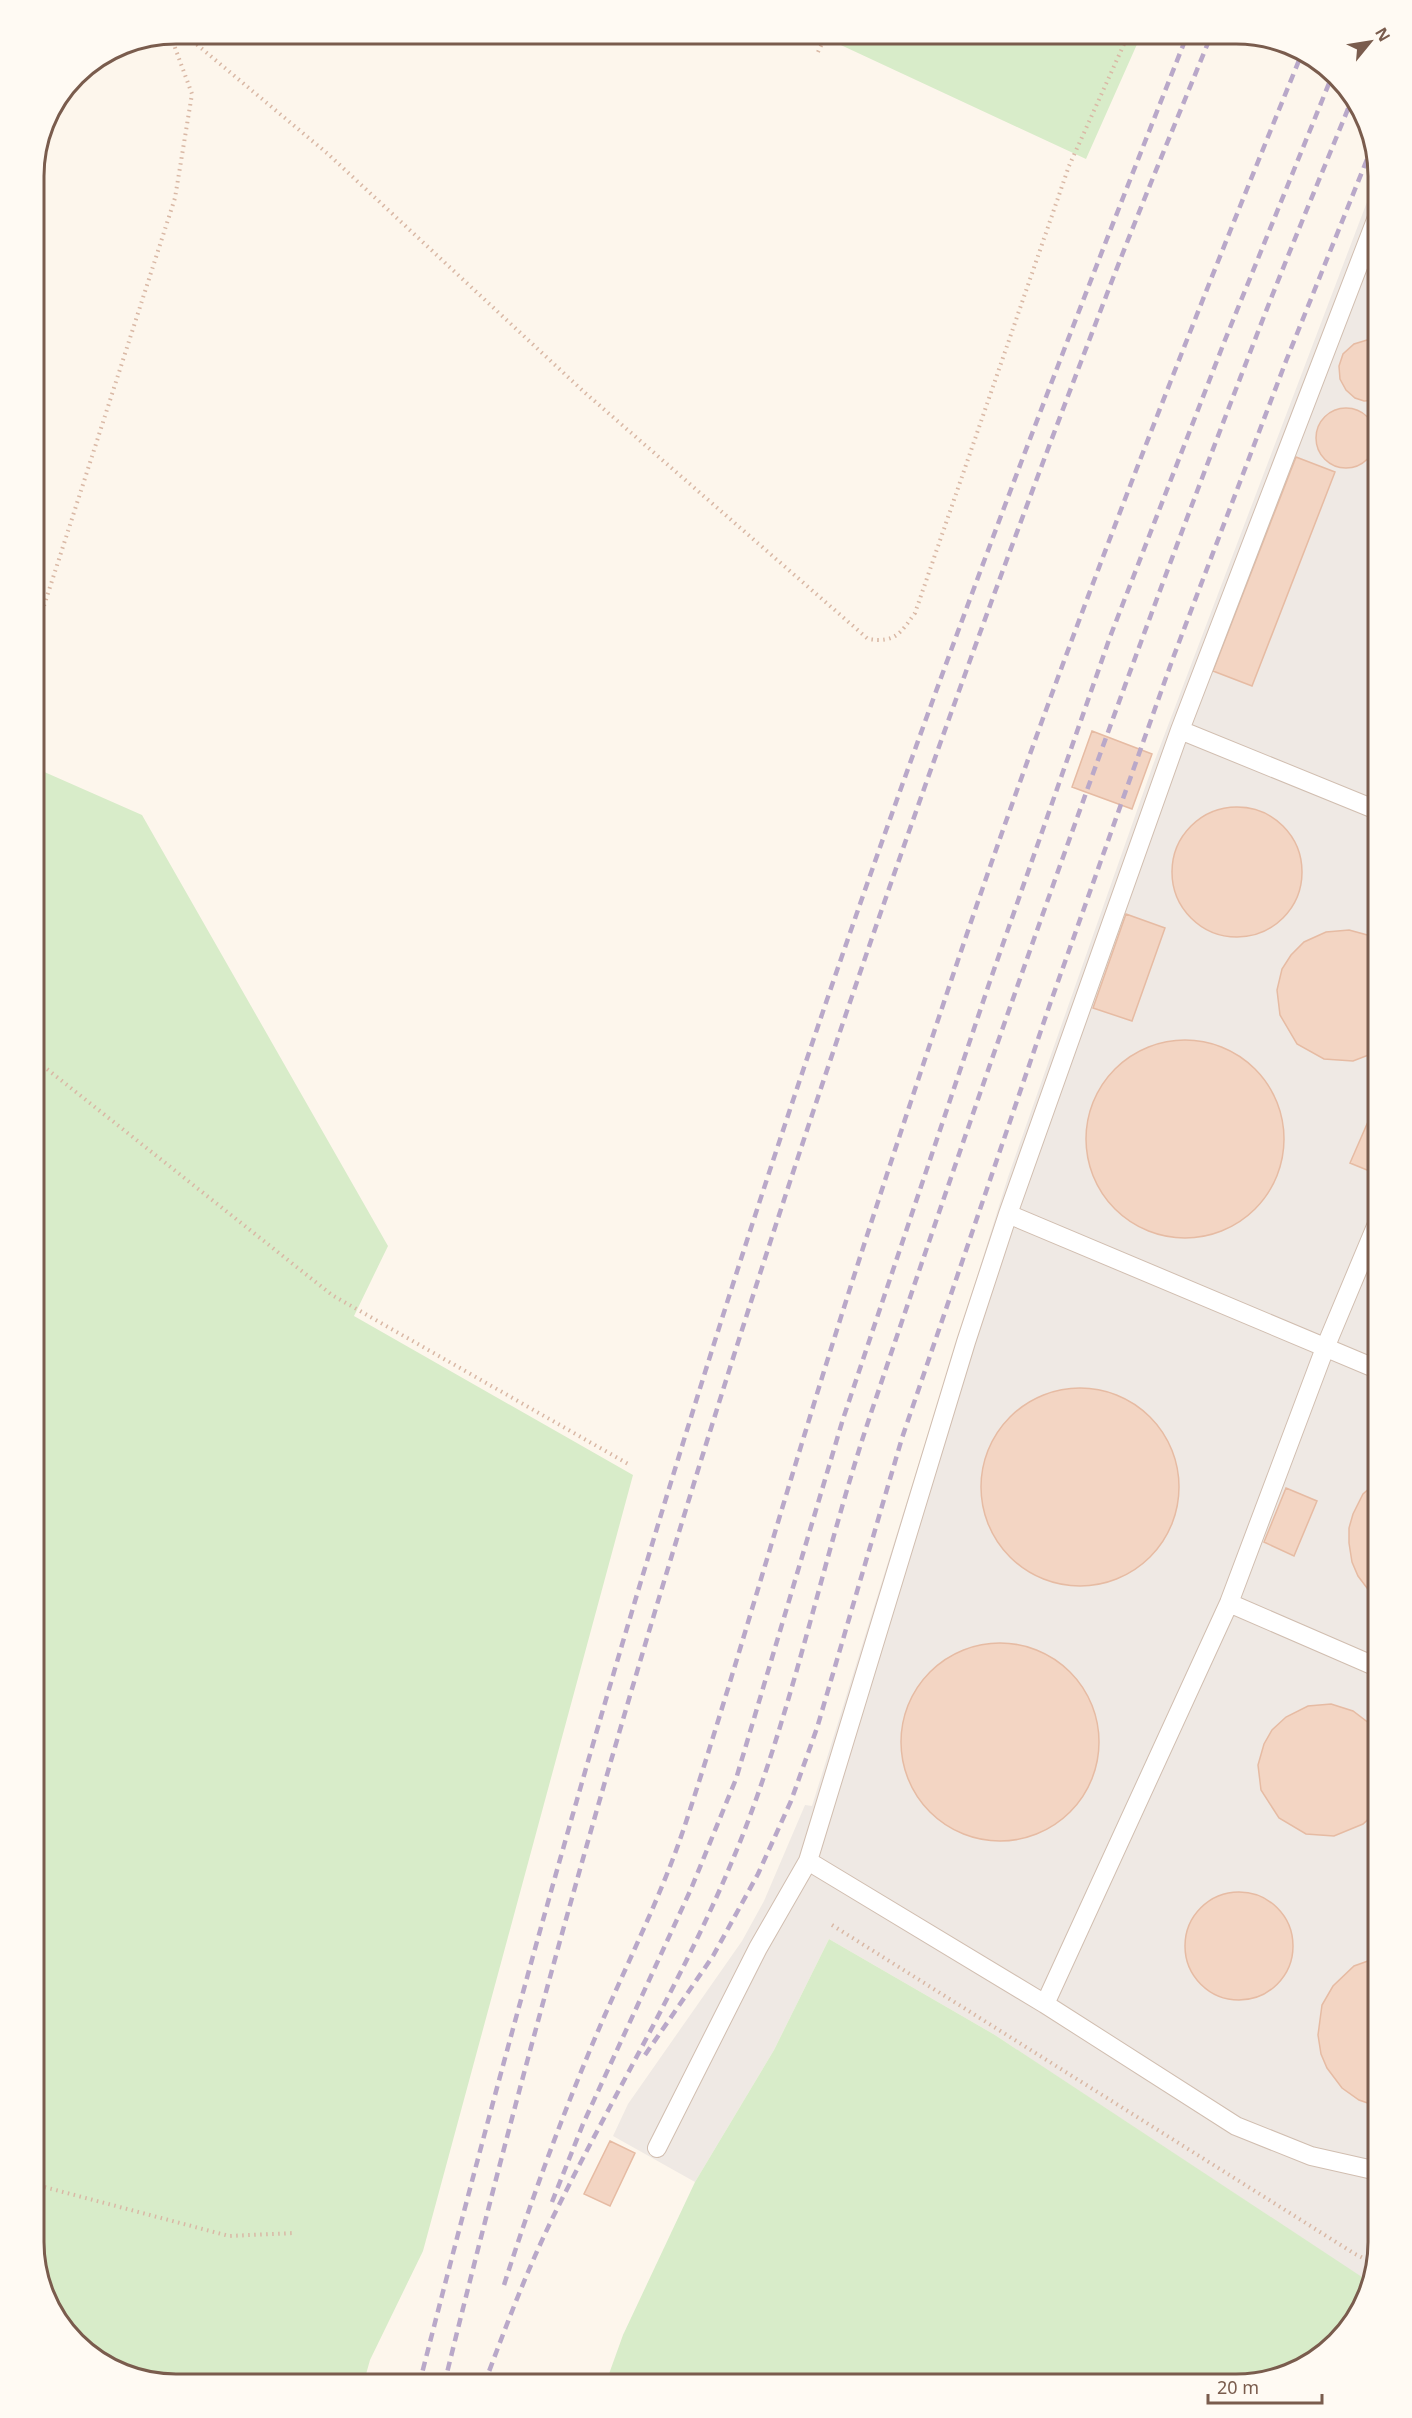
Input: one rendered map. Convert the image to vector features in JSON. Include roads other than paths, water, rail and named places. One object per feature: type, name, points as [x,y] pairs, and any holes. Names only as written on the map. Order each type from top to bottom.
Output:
[{"type":"lane","points":[[657,2148],[758,1948],[807,1861],[966,1342],[1008,1214],[1180,730],[1368,241]]},
{"type":"lane","points":[[1180,730],[1368,807]]},
{"type":"lane","points":[[1008,1214],[1368,1366]]},
{"type":"lane","points":[[1045,2004],[1228,1602],[1325,1348],[1368,1245]]},
{"type":"lane","points":[[1228,1602],[1368,1663]]},
{"type":"lane","points":[[807,1861],[1045,2004],[1236,2126],[1311,2156],[1368,2169]]},
{"type":"railway","points":[[422,2374],[567,1835],[674,1471],[731,1290],[891,817],[1057,368],[1184,44]]},
{"type":"railway","points":[[447,2374],[512,2120],[584,1856],[661,1593],[742,1332],[827,1071],[916,813],[1009,555],[1118,266],[1208,44]]},
{"type":"railway","points":[[504,2285],[538,2183],[576,2083],[659,1894],[687,1819],[861,1254],[992,861],[1076,628],[1164,397],[1299,60]]},
{"type":"railway","points":[[552,2202],[583,2124],[691,1889],[736,1779],[843,1419],[989,984],[1110,637],[1225,340],[1329,82]]},
{"type":"railway","points":[[488,2374],[519,2293],[549,2225],[688,1957],[734,1857],[754,1805],[800,1660],[840,1513],[870,1416],[1007,1015],[1102,748],[1201,482],[1349,107]]},
{"type":"railway","points":[[645,2055],[713,1956],[758,1874],[791,1801],[817,1728],[902,1438],[1050,1004],[1173,658],[1286,361],[1367,159]]}]
